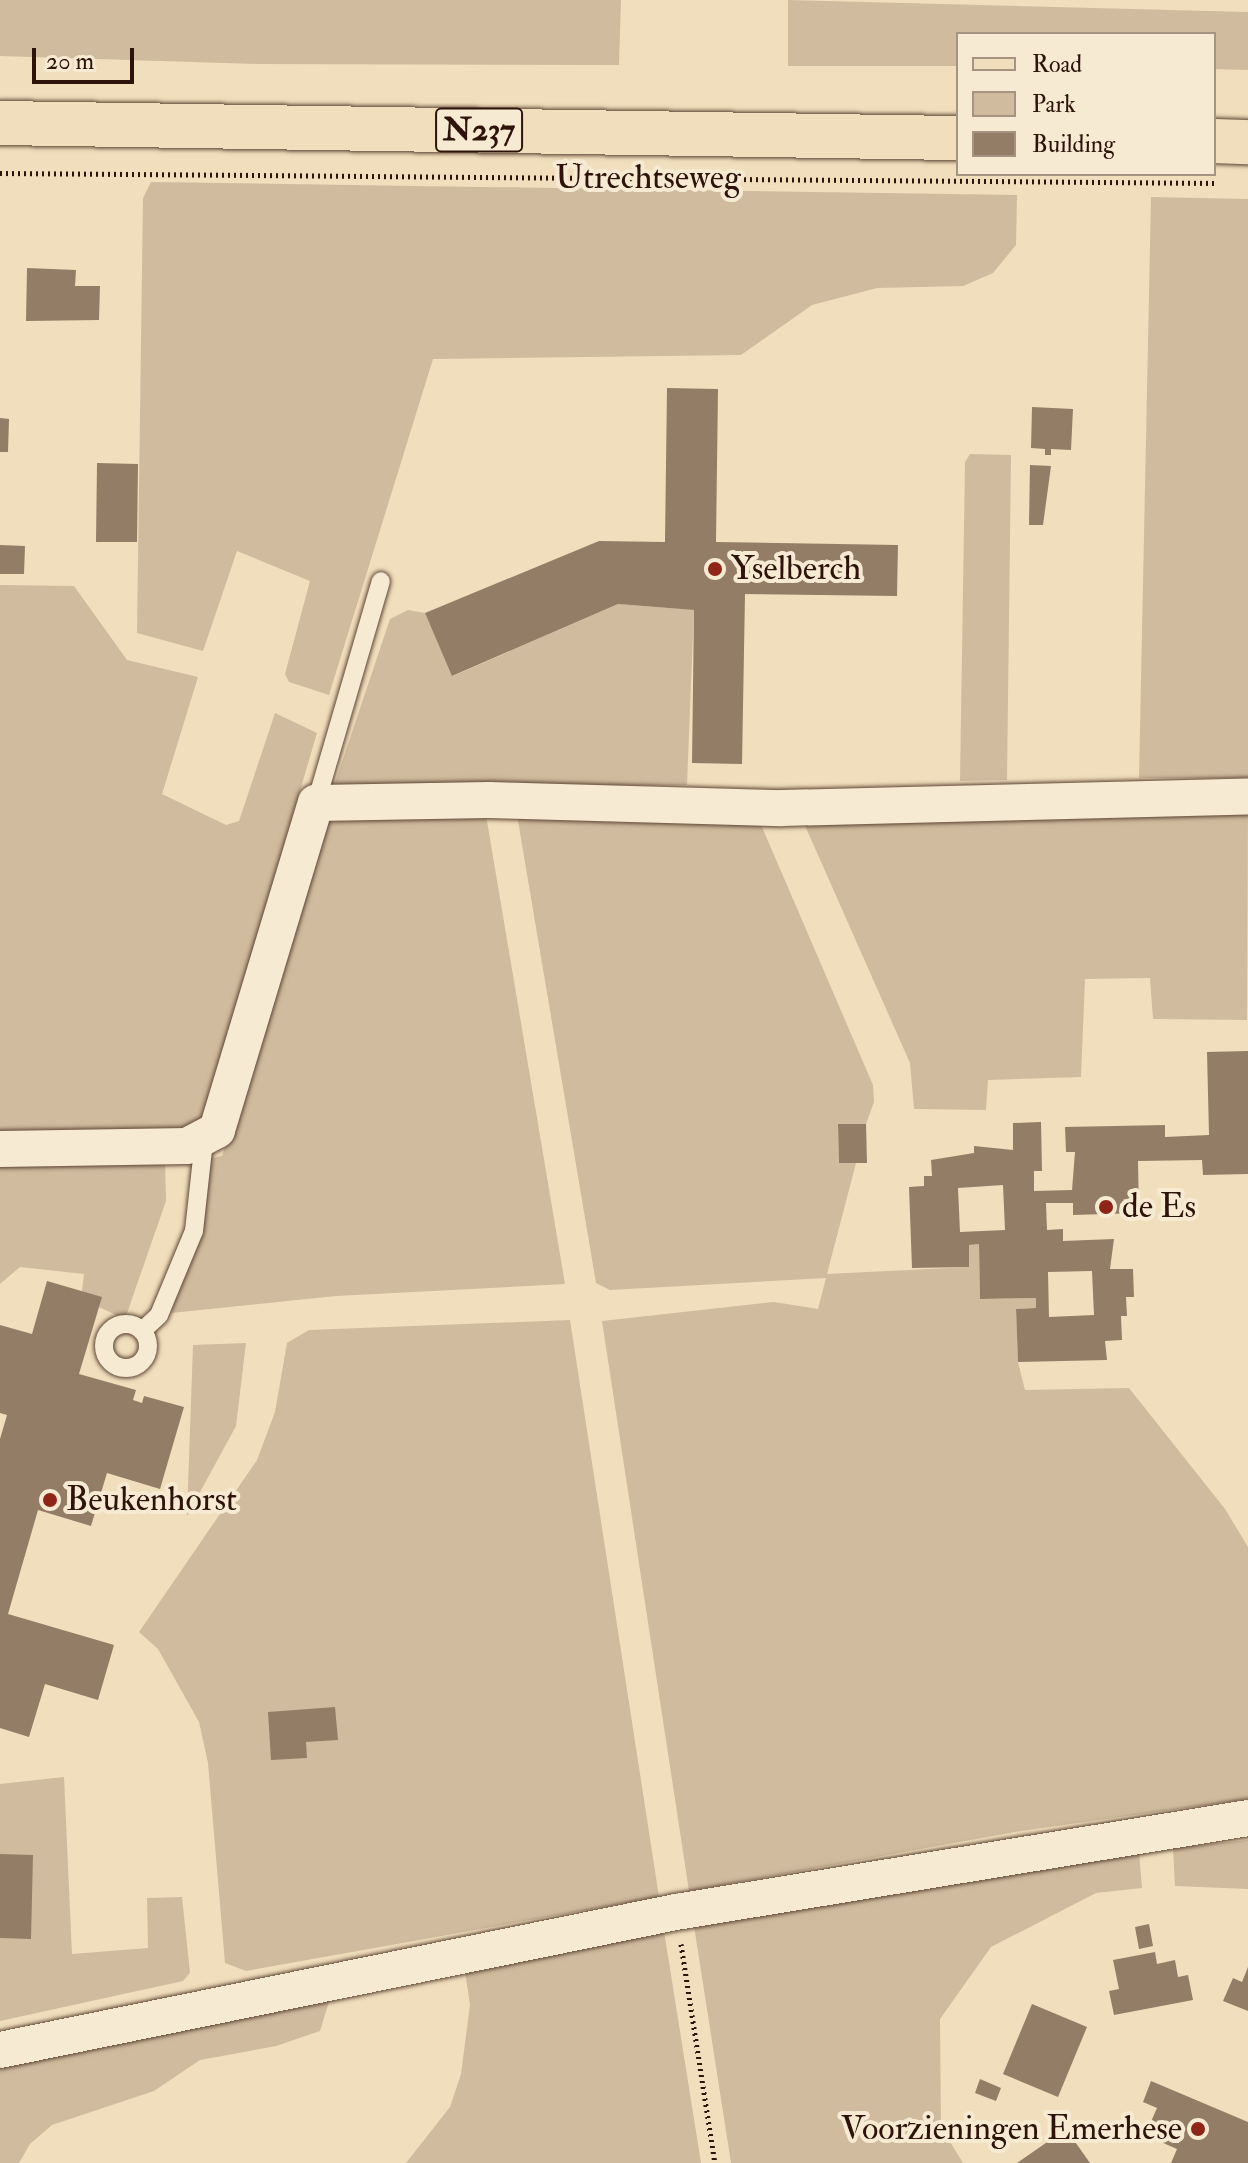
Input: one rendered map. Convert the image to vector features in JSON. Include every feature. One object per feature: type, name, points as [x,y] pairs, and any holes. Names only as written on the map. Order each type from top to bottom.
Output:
[{"type":"main road","name":"Utrechtseweg","points":[[0,123],[956,138]]},
{"type":"main road","points":[[1216,141],[1248,142]]},
{"type":"street","points":[[0,1149],[179,1147],[204,1140],[225,1114],[316,803],[489,800],[782,808],[1248,797]]},
{"type":"street","points":[[0,2050],[676,1912],[1248,1818]]},
{"type":"lane","points":[[316,803],[381,581]]},
{"type":"lane","points":[[142,1331],[159,1315],[194,1231],[204,1140]]},
{"type":"path","name":"Utrechtseweg","points":[[0,173],[1232,183]]},
{"type":"path","points":[[676,1912],[715,2163]]},
{"type":"green space","points":[[0,0],[621,0],[619,65],[259,64],[0,56]]},
{"type":"green space","points":[[788,0],[1248,12],[1248,70],[1216,69],[1216,32],[956,32],[956,66],[788,66]]},
{"type":"green space","points":[[151,182],[1017,195],[1016,245],[993,273],[963,286],[877,288],[812,305],[741,355],[433,359],[329,695],[289,682],[285,674],[310,581],[237,551],[203,651],[137,633],[143,198]]},
{"type":"green space","points":[[1151,197],[1248,199],[1248,778],[1139,778]]},
{"type":"green space","points":[[970,454],[1011,455],[1007,780],[960,781],[965,462]]},
{"type":"green space","points":[[0,585],[74,586],[127,660],[198,677],[162,794],[226,825],[239,821],[275,713],[317,733],[203,1122],[191,1129],[0,1131]]},
{"type":"green space","points":[[618,604],[694,610],[687,785],[349,788],[335,783],[390,619],[408,610],[425,613],[453,676]]},
{"type":"green space","points":[[1248,807],[1247,1020],[1153,1019],[1150,978],[1085,979],[1081,1077],[988,1080],[986,1110],[914,1109],[910,1063],[799,812]]},
{"type":"green space","points":[[756,813],[873,1085],[874,1102],[866,1124],[838,1125],[839,1163],[856,1163],[827,1274],[969,1267],[969,1245],[979,1244],[980,1299],[1036,1298],[1036,1308],[1016,1309],[1018,1362],[1025,1390],[1129,1388],[1225,1509],[1248,1547],[1248,1799],[1015,1832],[689,1891],[602,1321],[774,1302],[818,1309],[826,1278],[610,1290],[596,1283],[517,815]]},
{"type":"green space","points":[[486,815],[565,1284],[336,1296],[171,1313],[196,1240],[206,1159],[222,1156],[324,822]]},
{"type":"green space","points":[[0,1160],[165,1161],[166,1201],[125,1319],[81,1299],[84,1274],[20,1267],[0,1284]]},
{"type":"green space","points":[[570,1320],[659,1897],[246,1971],[225,1963],[208,1763],[199,1722],[158,1649],[139,1632],[257,1460],[275,1412],[287,1343],[309,1330]]},
{"type":"green space","points":[[246,1343],[236,1426],[187,1516],[193,1345]]},
{"type":"green space","points":[[64,1777],[72,1954],[148,1948],[147,1898],[182,1897],[190,1973],[183,1981],[0,2021],[0,1784]]},
{"type":"green space","points":[[1248,1840],[1248,1889],[1175,1886],[1173,1848]]},
{"type":"green space","points":[[1139,1852],[1142,1888],[1096,1893],[991,1947],[940,2019],[941,2127],[963,2163],[731,2163],[694,1926]]},
{"type":"green space","points":[[664,1931],[701,2163],[406,2163],[450,2107],[461,2074],[470,2005],[464,1965]]},
{"type":"green space","points":[[332,1992],[320,2031],[276,2046],[200,2060],[154,2091],[52,2125],[30,2144],[19,2163],[0,2163],[0,2059]]},
{"type":"building","points":[[27,268],[76,270],[75,286],[100,286],[99,320],[26,321]]},
{"type":"building","name":"Yselberch","points":[[667,388],[718,389],[716,542],[898,545],[897,596],[745,594],[742,764],[692,763],[694,610],[618,604],[452,676],[425,613],[599,541],[665,542]]},
{"type":"building","points":[[1032,407],[1073,409],[1071,450],[1051,449],[1051,455],[1045,455],[1045,449],[1031,448]]},
{"type":"building","points":[[0,418],[9,419],[8,452],[0,452]]},
{"type":"building","points":[[97,463],[138,464],[137,542],[96,542]]},
{"type":"building","points":[[1030,465],[1051,466],[1043,525],[1029,525]]},
{"type":"building","points":[[0,545],[25,546],[24,574],[0,574]]},
{"type":"building","name":"de Es","points":[[1248,1051],[1248,1174],[1203,1175],[1202,1160],[1138,1161],[1139,1213],[1073,1215],[1073,1203],[1046,1203],[1047,1230],[1063,1229],[1063,1241],[1114,1239],[1110,1269],[1133,1269],[1134,1297],[1126,1297],[1127,1316],[1121,1316],[1122,1340],[1105,1341],[1107,1360],[1018,1362],[1016,1309],[1036,1308],[1036,1298],[980,1299],[979,1244],[969,1245],[969,1267],[912,1268],[909,1187],[924,1186],[924,1176],[932,1176],[931,1160],[974,1153],[974,1146],[1013,1150],[1013,1123],[1041,1122],[1042,1171],[1034,1171],[1034,1191],[1072,1190],[1075,1152],[1066,1152],[1065,1127],[1165,1125],[1165,1137],[1209,1135],[1207,1052]],"holes":[[[1003,1185],[1005,1230],[960,1232],[958,1188]],[[1092,1271],[1094,1315],[1049,1317],[1048,1272]]]},
{"type":"building","points":[[838,1124],[866,1124],[867,1163],[839,1163]]},
{"type":"building","name":"Beukenhorst","points":[[47,1281],[102,1297],[79,1374],[136,1390],[133,1400],[142,1403],[144,1396],[184,1407],[160,1489],[107,1473],[91,1526],[38,1510],[8,1614],[114,1645],[98,1700],[45,1684],[29,1737],[0,1728],[0,1439],[7,1415],[0,1413],[0,1325],[32,1334]]},
{"type":"building","points":[[335,1707],[338,1740],[306,1742],[307,1758],[271,1760],[268,1712]]},
{"type":"building","points":[[0,1854],[33,1855],[31,1939],[0,1938]]},
{"type":"building","points":[[1149,1924],[1153,1946],[1139,1949],[1135,1927]]},
{"type":"building","points":[[1155,1952],[1157,1964],[1175,1960],[1178,1977],[1188,1975],[1193,2000],[1114,2015],[1109,1991],[1119,1989],[1113,1960]]},
{"type":"building","points":[[1248,1967],[1248,2011],[1223,2001],[1233,1978],[1242,1982]]},
{"type":"building","points":[[1032,2004],[1087,2027],[1058,2097],[1003,2074]]},
{"type":"building","points":[[980,2079],[1001,2088],[996,2101],[975,2093]]},
{"type":"building","name":"Voorzieningen Emerhese","points":[[1151,2081],[1248,2122],[1248,2163],[1171,2163],[1177,2149],[1145,2135],[1157,2108],[1143,2102]]},
{"type":"building","points":[[1066,2129],[1090,2163],[1017,2163]]},
{"type":"place","name":"Yselberch","points":[[715,569]]},
{"type":"place","name":"de Es","points":[[1106,1207]]},
{"type":"place","name":"Beukenhorst","points":[[50,1500]]},
{"type":"place","name":"Voorzieningen Emerhese","points":[[1198,2129]]}]
